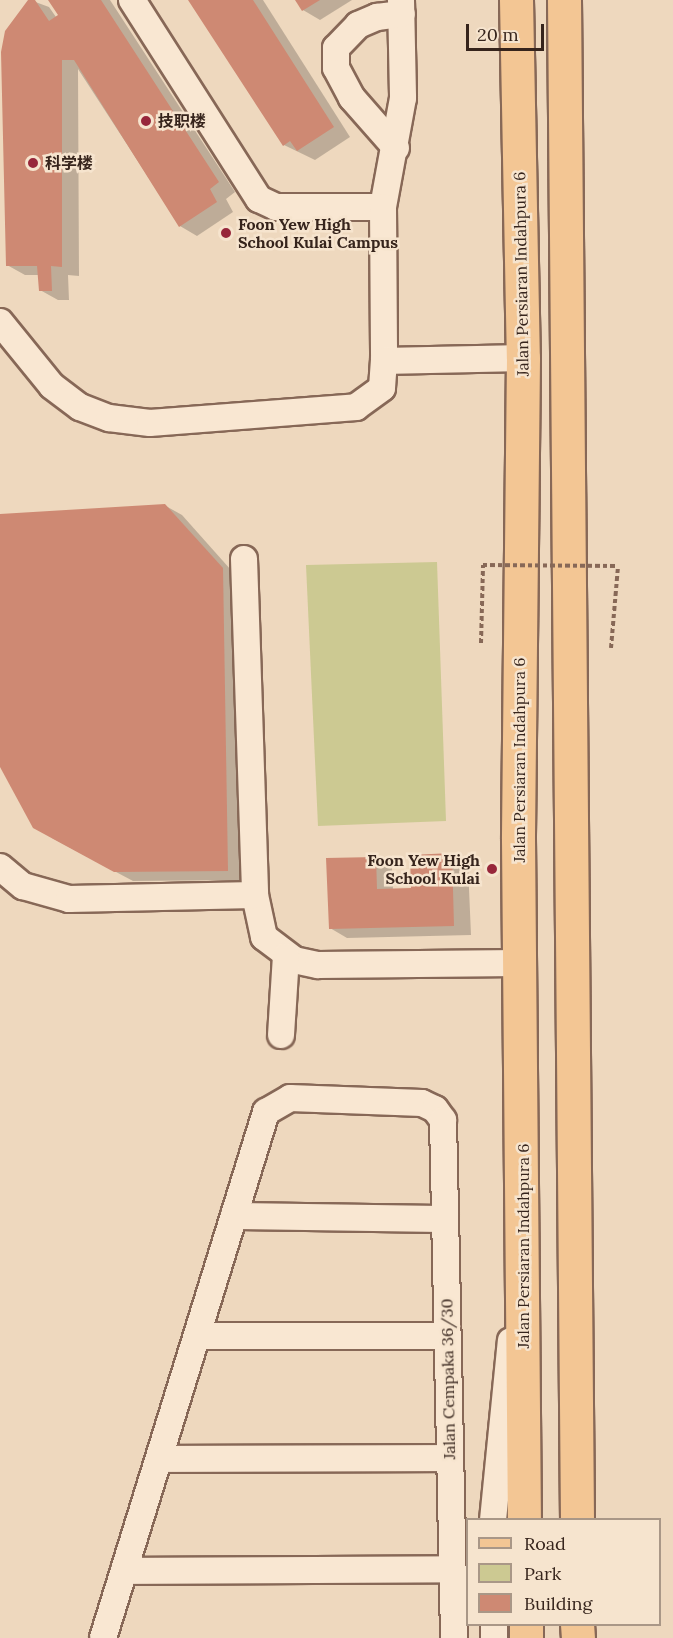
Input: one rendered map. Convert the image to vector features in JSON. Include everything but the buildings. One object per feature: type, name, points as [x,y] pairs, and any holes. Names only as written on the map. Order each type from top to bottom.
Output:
[{"type":"main road","name":"Jalan Persiaran Indahpura 6","points":[[516,0],[523,358],[519,963],[524,1518]]},
{"type":"main road","points":[[564,0],[577,1518]]},
{"type":"street","points":[[132,0],[260,199],[276,207],[382,207]]},
{"type":"street","points":[[0,322],[52,386],[80,407],[109,418],[150,423],[356,407],[382,388],[384,361],[382,207],[396,148],[403,98],[401,7],[358,25],[336,48],[336,68],[352,99],[396,148]]},
{"type":"street","points":[[384,361],[523,358]]},
{"type":"street","points":[[244,559],[255,895],[264,937],[285,956],[318,965],[519,963]]},
{"type":"street","points":[[0,867],[23,886],[69,899],[255,895]]},
{"type":"street","points":[[281,1035],[285,956]]},
{"type":"street","name":"Jalan Cempaka 36/30","points":[[234,1216],[266,1112],[290,1098],[422,1103],[435,1109],[442,1120],[454,1638]]},
{"type":"street","points":[[103,1638],[234,1216],[445,1219]]},
{"type":"street","points":[[494,1518],[504,1394],[523,1263]]},
{"type":"street","points":[[197,1336],[447,1336]]},
{"type":"street","points":[[159,1459],[450,1458]]},
{"type":"street","points":[[124,1571],[452,1569]]},
{"type":"path","points":[[481,643],[483,565],[618,566],[611,648]]},
{"type":"green space","points":[[437,562],[446,821],[318,826],[306,565]]},
{"type":"place","name":"技职楼","points":[[146,121]]},
{"type":"place","name":"科学楼","points":[[33,163]]},
{"type":"place","name":"Foon Yew High School Kulai Campus","points":[[226,233]]},
{"type":"place","name":"Foon Yew High School Kulai","points":[[492,869]]}]
